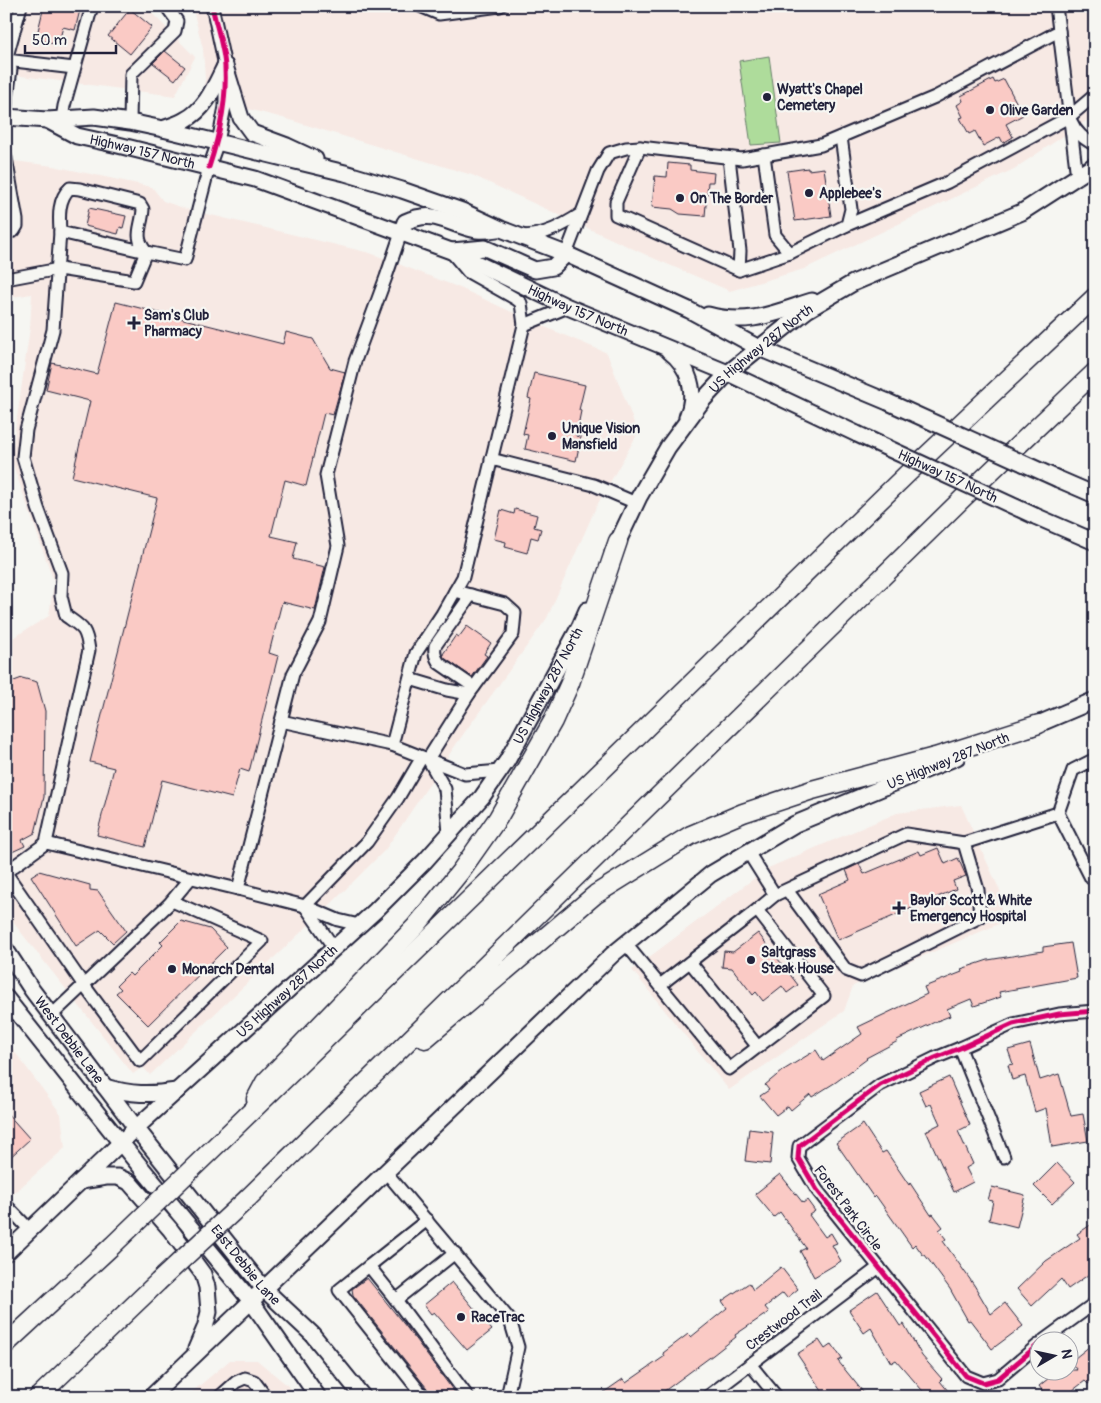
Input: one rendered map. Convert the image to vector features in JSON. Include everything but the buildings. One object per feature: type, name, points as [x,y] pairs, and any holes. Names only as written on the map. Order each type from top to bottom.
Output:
[{"type":"highway","points":[[6,1344],[247,1117],[886,495],[1095,297]]},
{"type":"highway","points":[[38,1397],[248,1198],[962,499],[1095,372]]},
{"type":"highway","points":[[247,1117],[265,1082],[416,926],[460,872],[498,818],[553,721],[566,691],[618,541]]},
{"type":"highway","points":[[354,1094],[403,1058],[596,894],[691,835],[744,813],[812,790],[935,757],[1039,724]]},
{"type":"main road","points":[[163,129],[196,113],[207,100],[225,66]]},
{"type":"main road","points":[[225,66],[241,118],[252,133],[287,146],[345,173]]},
{"type":"main road","name":"Highway 157 North","points":[[6,117],[47,120],[94,117],[130,122],[345,173],[402,190],[462,211],[566,254],[689,310],[759,348],[888,402],[1095,495]]},
{"type":"main road","name":"Highway 157 North","points":[[47,120],[77,136],[255,179],[451,251],[568,307],[728,373],[1034,516],[1095,542]]},
{"type":"main road","name":"US Highway 287 North","points":[[6,1253],[136,1128],[359,925],[424,861],[482,797],[511,754],[580,626],[636,502],[682,427],[728,373],[807,310],[830,296],[853,283],[1022,212],[1095,165]]},
{"type":"main road","points":[[401,233],[405,222],[416,217],[429,215],[478,230],[502,229]]},
{"type":"main road","points":[[451,251],[485,248],[535,270],[553,267],[566,254]]},
{"type":"main road","points":[[689,310],[724,319],[760,318],[830,296]]},
{"type":"main road","points":[[662,346],[677,357],[688,372],[692,391],[690,410],[682,427]]},
{"type":"main road","name":"US Highway 287 North","points":[[151,1397],[625,943],[711,874],[795,824],[1095,700]]},
{"type":"main road","name":"West Debbie Lane","points":[[6,950],[32,990],[136,1128]]},
{"type":"main road","name":"West Debbie Lane","points":[[6,998],[121,1143]]},
{"type":"main road","points":[[105,1087],[143,1095],[176,1091]]},
{"type":"main road","name":"East Debbie Lane","points":[[136,1128],[264,1289],[312,1334],[363,1397]]},
{"type":"main road","name":"East Debbie Lane","points":[[121,1143],[251,1301],[318,1397]]},
{"type":"main road","points":[[81,1180],[118,1177],[129,1182],[170,1229],[203,1274],[207,1287],[209,1312],[206,1328],[192,1358]]},
{"type":"street","points":[[6,107],[11,69],[6,60],[21,6]]},
{"type":"street","points":[[62,119],[92,6]]},
{"type":"street","points":[[130,122],[131,74],[175,31],[177,21],[166,6]]},
{"type":"street","points":[[60,232],[185,260],[209,167],[218,142],[225,106],[225,66],[212,6]]},
{"type":"street","points":[[420,6],[439,14],[500,6]]},
{"type":"street","points":[[1056,6],[1077,177]]},
{"type":"street","points":[[566,254],[598,171],[609,153],[626,148],[640,147],[742,159],[821,145],[935,97],[1059,31]]},
{"type":"street","points":[[6,60],[74,68]]},
{"type":"street","points":[[640,147],[616,202],[616,215],[739,270],[790,253],[848,225],[948,182],[1069,117],[1095,95]]},
{"type":"street","points":[[1069,117],[1075,129],[1084,139],[1095,145]]},
{"type":"street","points":[[841,137],[851,209],[848,225]]},
{"type":"street","points":[[764,155],[775,235],[790,253]]},
{"type":"street","points":[[6,158],[17,220],[14,231],[6,233]]},
{"type":"street","points":[[729,158],[740,251],[739,270]]},
{"type":"street","points":[[146,252],[140,244],[138,236],[143,209],[140,204],[80,189],[70,188],[64,194],[59,213],[59,269],[53,330],[26,430],[23,457],[38,508],[62,573],[61,596],[66,616],[79,625],[86,633],[89,650],[46,843],[6,872],[83,984],[140,1061],[262,941],[172,901]]},
{"type":"street","points":[[519,236],[538,235],[553,230],[581,214]]},
{"type":"street","points":[[238,889],[293,674],[320,622],[338,546],[326,475],[355,361],[401,233]]},
{"type":"street","points":[[392,745],[416,653],[442,614],[463,577],[524,325],[521,304],[516,298],[468,272],[451,251]]},
{"type":"street","points":[[6,279],[59,269],[134,281],[146,252]]},
{"type":"street","points":[[524,325],[568,307]]},
{"type":"street","points":[[491,458],[594,484],[636,502]]},
{"type":"street","points":[[305,906],[367,842],[513,634],[515,613],[505,604],[455,591]]},
{"type":"street","points":[[470,595],[436,646],[435,658],[472,690]]},
{"type":"street","points":[[410,679],[447,690],[472,690]]},
{"type":"street","points":[[282,721],[392,745],[465,774],[500,771]]},
{"type":"street","points":[[425,758],[445,789],[449,834]]},
{"type":"street","points":[[1093,764],[1073,770],[1058,813],[1092,878],[1095,878]]},
{"type":"street","points":[[660,985],[776,895],[906,834],[964,843],[1058,813]]},
{"type":"street","points":[[46,843],[305,906],[338,920],[359,925]]},
{"type":"street","points":[[787,890],[846,970],[861,976],[980,917],[978,890],[964,843]]},
{"type":"street","points":[[748,852],[776,895]]},
{"type":"street","points":[[52,1015],[172,901],[190,879]]},
{"type":"street","points":[[305,906],[334,948]]},
{"type":"street","points":[[625,943],[729,1069],[824,996],[757,910]]},
{"type":"street","points":[[690,962],[758,1047]]},
{"type":"street","name":"Forest Park Circle","points":[[1028,1354],[998,1379],[983,1383],[974,1381],[966,1376],[817,1190],[798,1158],[799,1146],[880,1085],[935,1058],[1013,1024],[1059,1014],[1095,1011]]},
{"type":"street","points":[[960,1048],[1004,1156]]},
{"type":"street","points":[[385,1171],[510,1320],[518,1347],[510,1388],[506,1397]]},
{"type":"street","points":[[6,1205],[30,1230]]},
{"type":"street","points":[[424,1397],[339,1290],[427,1220]]},
{"type":"street","points":[[396,1300],[455,1253]]},
{"type":"street","points":[[369,1266],[468,1397]]},
{"type":"street","name":"Crestwood Trail","points":[[707,1397],[879,1267]]},
{"type":"street","points":[[1058,1330],[1095,1303]]},
{"type":"street","points":[[750,1364],[777,1397]]},
{"type":"street","points":[[219,1397],[236,1382],[245,1378],[254,1381],[266,1397]]},
{"type":"shaded area","points":[[6,6],[145,6],[195,57],[175,96],[6,74]]},
{"type":"shaded area","points":[[192,6],[1095,6],[1095,115],[1014,169],[804,269],[730,291],[472,175],[283,118],[202,97],[205,79],[203,49]]},
{"type":"shaded area","points":[[6,160],[53,166],[152,187],[163,201],[186,209],[370,253],[460,288],[607,353],[638,433],[596,507],[547,618],[457,743],[385,850],[333,902],[150,1075],[143,1067],[133,1074],[16,926],[6,908],[6,642],[49,616],[54,582],[11,459],[30,328],[32,294],[6,298]]},
{"type":"shaded area","points":[[961,805],[1001,893],[1001,923],[853,986],[844,1011],[729,1090],[632,970],[768,868],[897,813]]},
{"type":"shaded area","points":[[6,1040],[61,1114],[65,1148],[13,1194],[6,1203]]},
{"type":"shaded area","points":[[230,1360],[257,1360],[287,1385],[296,1397],[186,1397]]},
{"type":"green space","points":[[769,56],[781,143],[751,145],[739,61]]},
{"type":"cycle path","points":[[209,167],[222,118],[225,93],[223,52],[212,6]]},
{"type":"cycle path","points":[[1028,1354],[998,1379],[983,1383],[966,1376],[817,1190],[798,1158],[799,1146],[880,1085],[935,1058],[1013,1024],[1059,1014],[1095,1011]]},
{"type":"place","name":"Wyatt's Chapel Cemetery","points":[[767,97]]},
{"type":"place","name":"Olive Garden","points":[[990,110]]},
{"type":"place","name":"Applebee's","points":[[809,193]]},
{"type":"place","name":"On The Border","points":[[680,198]]},
{"type":"place","name":"Sam's Club Pharmacy","points":[[134,323]]},
{"type":"place","name":"Unique Vision Mansfield","points":[[552,436]]},
{"type":"place","name":"Baylor Scott & White Emergency Hospital","points":[[899,908]]},
{"type":"place","name":"Saltgrass Steak House","points":[[751,960]]},
{"type":"place","name":"Monarch Dental","points":[[172,969]]},
{"type":"place","name":"RaceTrac","points":[[461,1317]]}]
